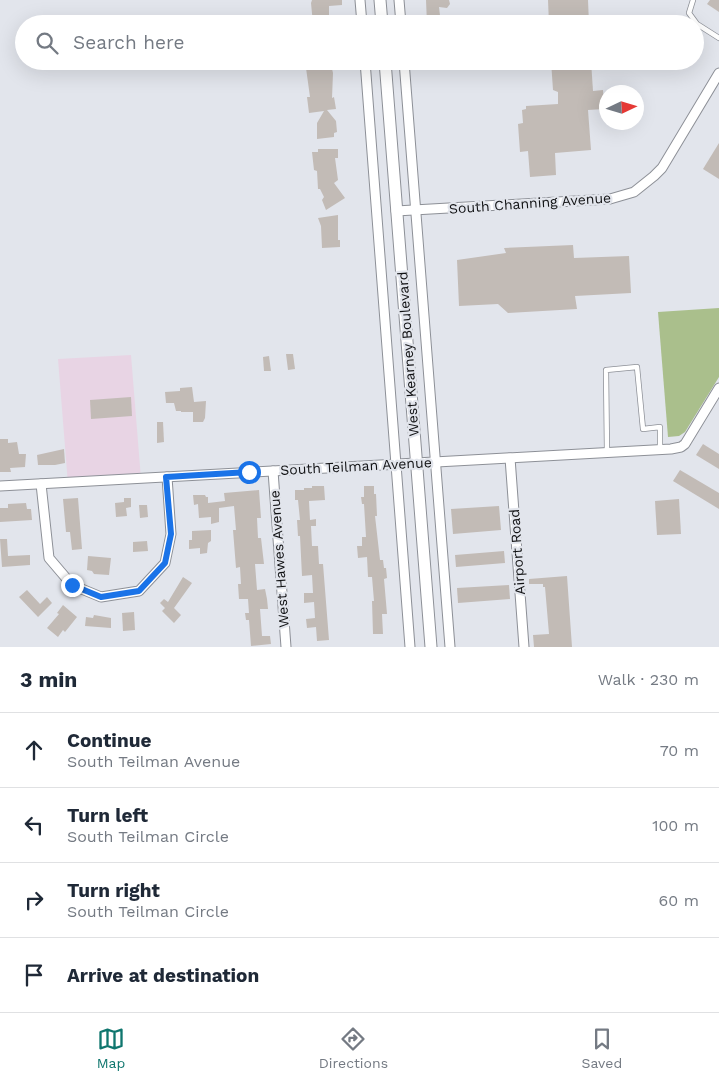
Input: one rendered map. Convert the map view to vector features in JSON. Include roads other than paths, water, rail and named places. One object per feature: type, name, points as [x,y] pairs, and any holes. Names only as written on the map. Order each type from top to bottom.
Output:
[{"type":"main road","points":[[380,0],[381,15]]},
{"type":"main road","name":"West Kearney Boulevard","points":[[386,70],[431,647]]},
{"type":"street","points":[[360,0],[361,15]]},
{"type":"street","points":[[399,0],[400,15]]},
{"type":"street","name":"West Kearney Boulevard","points":[[366,70],[410,647]]},
{"type":"street","name":"West Kearney Boulevard","points":[[405,70],[450,647]]},
{"type":"street","name":"South Channing Avenue","points":[[396,211],[610,199],[634,192],[645,185],[662,168],[719,73]]},
{"type":"street","name":"South Teilman Avenue","points":[[0,486],[660,450],[681,447],[719,388]]},
{"type":"street","name":"Airport Road","points":[[510,458],[524,647]]},
{"type":"street","name":"West Hawes Avenue","points":[[273,471],[286,647]]},
{"type":"street","points":[[41,484],[49,558],[72,585],[101,597],[139,591],[165,563],[171,534],[166,477]]},
{"type":"lane","points":[[691,15],[693,0]]},
{"type":"lane","points":[[704,28],[719,38]]},
{"type":"lane","points":[[607,453],[606,370],[637,367],[643,428],[660,427],[660,450]]}]
